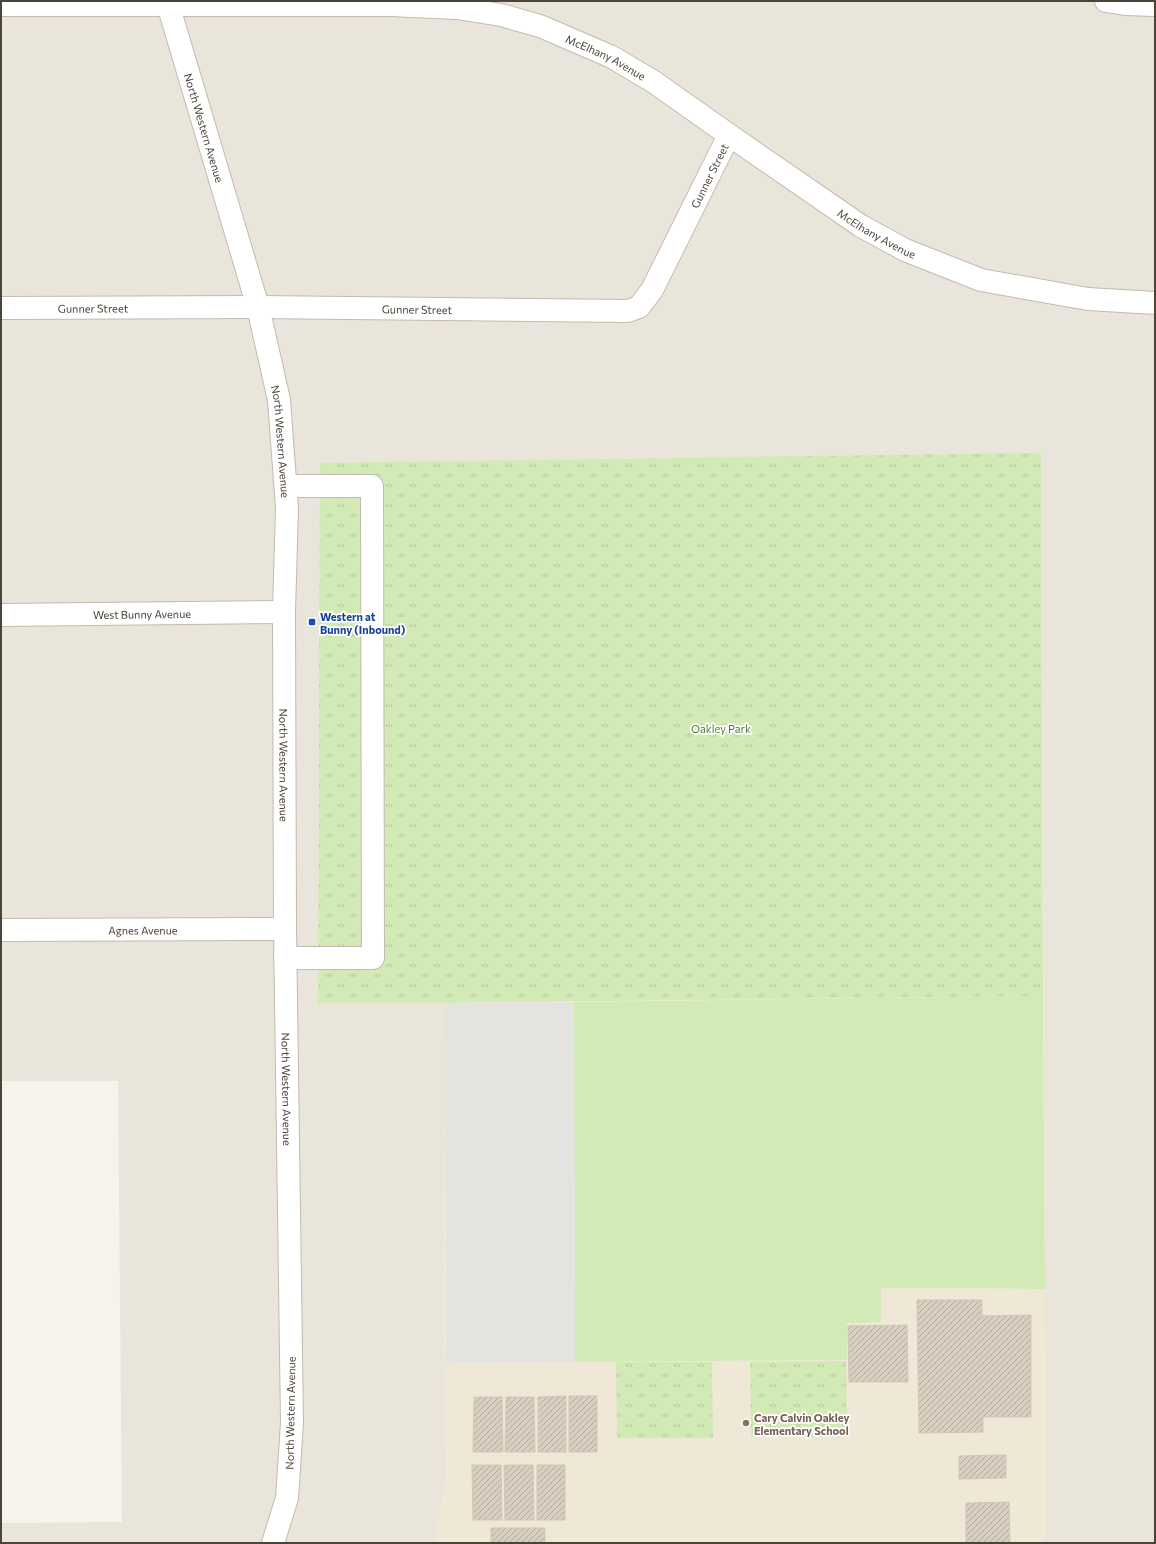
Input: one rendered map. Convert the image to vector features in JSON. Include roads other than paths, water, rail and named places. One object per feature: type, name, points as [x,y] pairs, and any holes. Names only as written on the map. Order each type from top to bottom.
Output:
[{"type":"street","points":[[1106,1],[1125,4],[1155,5]]},
{"type":"street","name":"McElhany Avenue","points":[[1,5],[167,3],[390,4],[457,8],[501,15],[540,26],[612,57],[654,82],[861,226],[912,253],[980,280],[1088,298],[1155,304]]},
{"type":"street","name":"North Western Avenue","points":[[167,3],[258,307],[279,400],[286,486],[287,508],[284,612],[285,929],[292,1423],[287,1498],[273,1543]]},
{"type":"street","name":"Gunner Street","points":[[1,308],[258,307],[628,311],[639,307],[652,290],[729,135]]},
{"type":"street","points":[[286,486],[372,486],[373,958],[286,958]]},
{"type":"street","name":"West Bunny Avenue","points":[[1,615],[284,612]]},
{"type":"street","name":"Agnes Avenue","points":[[1,930],[285,929]]},
{"type":"place","name":"Western at Bunny (Inbound)","points":[[312,622]]},
{"type":"place","name":"Cary Calvin Oakley Elementary School","points":[[746,1423]]},
{"type":"park label","name":"Oakley Park","points":[[721,728]]}]
